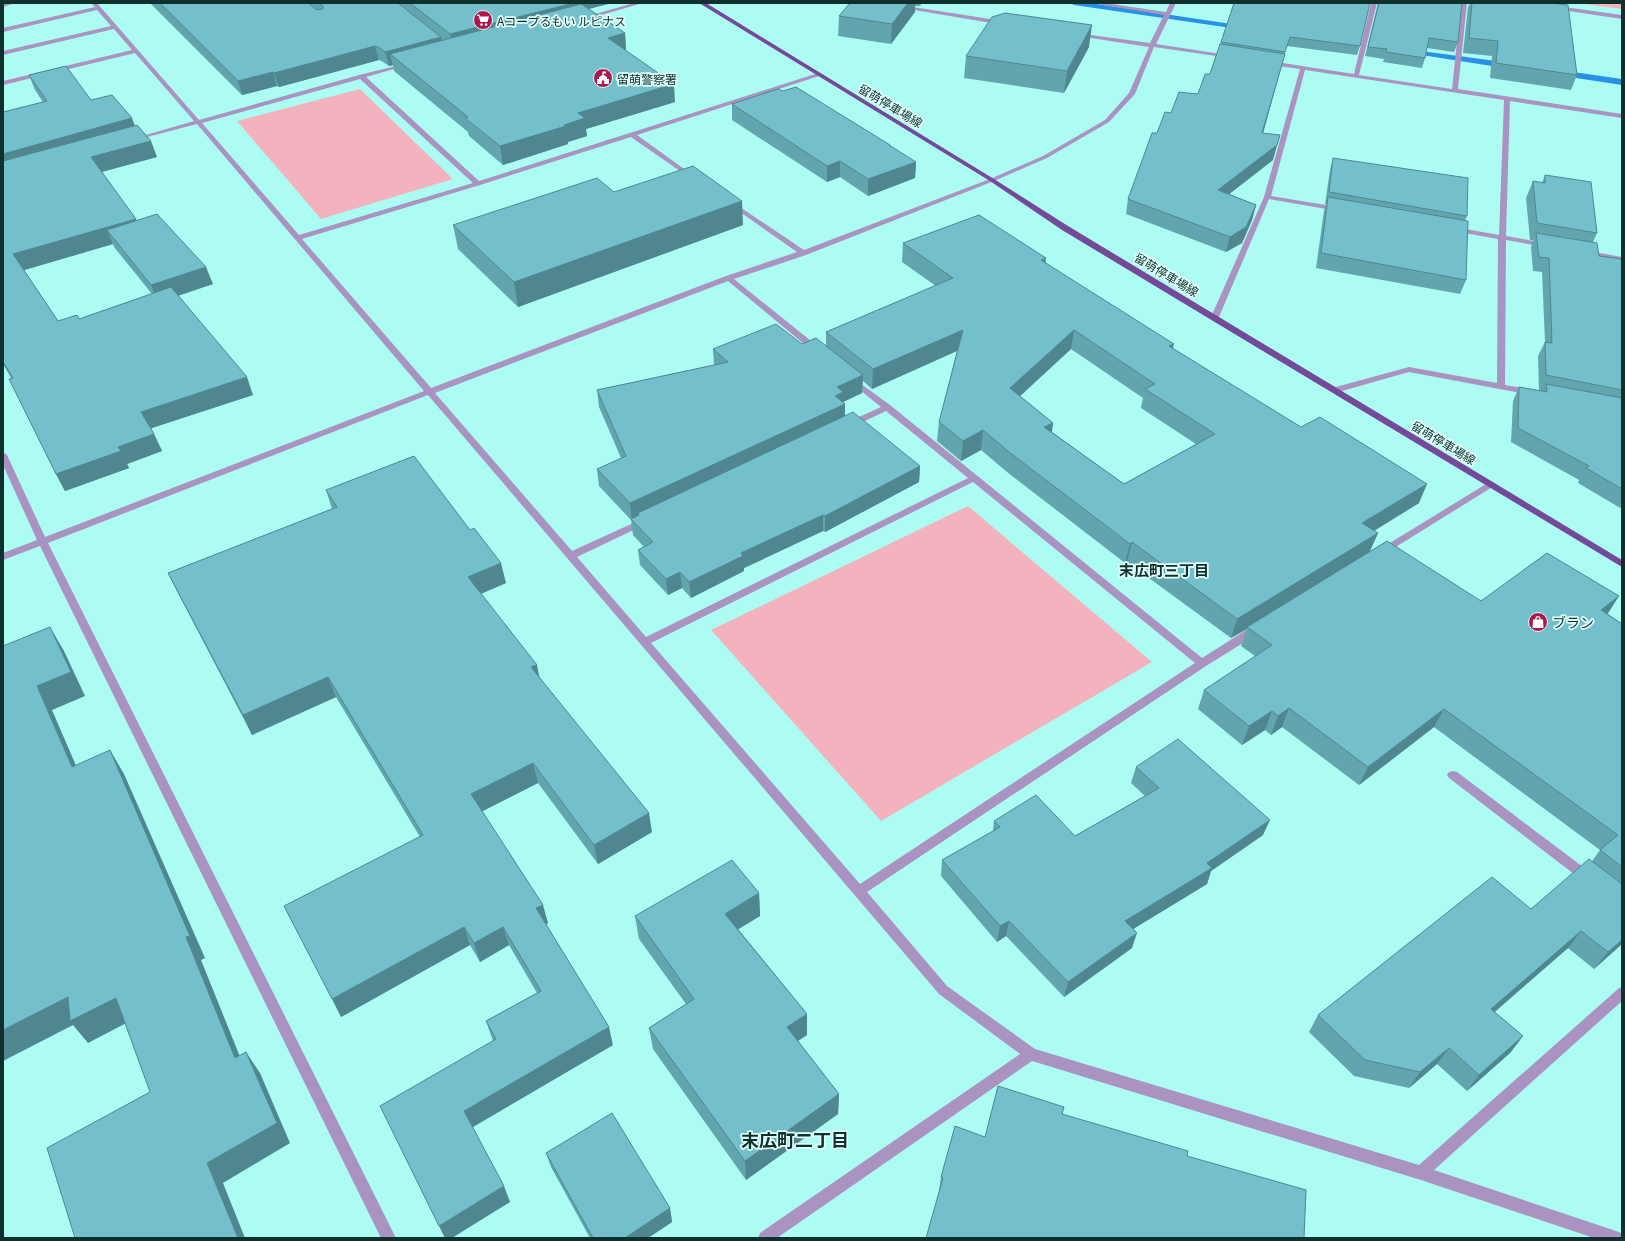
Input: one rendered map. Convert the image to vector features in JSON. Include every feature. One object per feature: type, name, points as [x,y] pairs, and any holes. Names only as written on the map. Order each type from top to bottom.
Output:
[{"type":"main road","name":"留萌停車場線","points":[[702,3],[816,74],[992,180],[1065,228],[1215,317],[1622,564]]},
{"type":"street","points":[[3,5],[12,3]]},
{"type":"street","points":[[579,19],[640,3]]},
{"type":"street","points":[[876,3],[1008,23]]},
{"type":"street","points":[[1094,3],[1168,14]]},
{"type":"street","points":[[3,557],[429,392],[729,278],[803,253],[992,180],[1045,157],[1107,121],[1132,94],[1144,62],[1173,3]]},
{"type":"street","points":[[1356,76],[1374,3]]},
{"type":"street","points":[[1455,90],[1464,3]]},
{"type":"street","points":[[3,30],[96,5],[860,891],[943,990],[1031,1054],[1421,1173],[1616,1238]]},
{"type":"street","points":[[1547,7],[1622,17]]},
{"type":"street","points":[[3,53],[116,27]]},
{"type":"street","points":[[1070,33],[1234,58]]},
{"type":"street","points":[[3,83],[136,51]]},
{"type":"street","points":[[123,143],[414,62]]},
{"type":"street","points":[[1264,62],[1622,116]]},
{"type":"street","points":[[1215,317],[1267,197],[1303,68]]},
{"type":"street","points":[[297,238],[478,184],[816,74]]},
{"type":"street","points":[[361,76],[478,184]]},
{"type":"street","points":[[1501,386],[1502,238],[1507,99]]},
{"type":"street","points":[[631,134],[701,183]]},
{"type":"street","points":[[1267,197],[1345,210]]},
{"type":"street","points":[[726,200],[803,253]]},
{"type":"street","points":[[1447,228],[1554,247]]},
{"type":"street","points":[[1577,251],[1622,258]]},
{"type":"street","points":[[729,278],[826,358]]},
{"type":"street","points":[[1334,390],[1409,369],[1539,393]]},
{"type":"street","points":[[845,372],[1202,663]]},
{"type":"street","points":[[844,427],[887,407]]},
{"type":"street","points":[[3,455],[43,542],[389,1238]]},
{"type":"street","points":[[645,642],[974,478]]},
{"type":"street","points":[[1371,558],[1491,484]]},
{"type":"street","points":[[570,556],[650,519]]},
{"type":"street","points":[[860,891],[1202,663],[1263,626]]},
{"type":"street","points":[[1452,775],[1597,884]]},
{"type":"street","points":[[1421,1173],[1622,993]]},
{"type":"street","points":[[765,1238],[1031,1054]]},
{"type":"shaded area","points":[[1576,3],[1622,3],[1622,9]]},
{"type":"shaded area","points":[[360,89],[453,179],[321,219],[237,121]]},
{"type":"shaded area","points":[[968,506],[1152,662],[881,821],[711,630]]},
{"type":"building","points":[[160,3],[308,3],[317,10],[323,9],[323,6],[319,3],[398,3],[441,37],[385,52],[375,46],[238,81]]},
{"type":"building","name":"Aコープるもい ルピナス","points":[[410,3],[574,3],[450,34]]},
{"type":"building","points":[[850,3],[908,3],[892,24],[839,16]]},
{"type":"building","points":[[1234,3],[1370,3],[1360,46],[1290,37],[1285,52],[1221,42]]},
{"type":"building","points":[[1379,3],[1462,3],[1458,42],[1429,38],[1425,58],[1386,52],[1387,49],[1368,47]]},
{"type":"building","points":[[1472,3],[1551,3],[1568,5],[1577,75],[1496,63],[1498,41],[1469,38]]},
{"type":"building","points":[[581,4],[625,33],[608,38],[674,84],[578,113],[585,118],[564,125],[566,126],[500,146],[465,118],[468,117],[390,54]]},
{"type":"building","points":[[1005,13],[1092,25],[1067,71],[966,56],[992,17]]},
{"type":"building","points":[[1220,44],[1285,54],[1262,133],[1280,135],[1277,145],[1218,190],[1256,205],[1246,227],[1230,237],[1128,199],[1152,133],[1157,133],[1165,112],[1171,113],[1179,92],[1198,94],[1205,74],[1210,74]]},
{"type":"building","points":[[66,66],[91,100],[112,95],[132,118],[3,154],[3,112],[47,101],[29,75]]},
{"type":"building","points":[[796,87],[916,162],[868,179],[840,161],[827,166],[732,104],[778,89],[783,91]]},
{"type":"building","points":[[137,125],[151,141],[91,157],[136,219],[13,254],[58,321],[77,315],[79,319],[171,287],[247,377],[141,412],[154,434],[118,447],[121,451],[56,474],[9,379],[13,378],[3,362],[3,161]]},
{"type":"building","points":[[1333,158],[1468,178],[1467,216],[1329,192]]},
{"type":"building","points":[[693,166],[742,201],[514,282],[453,225],[597,178],[614,192]]},
{"type":"building","points":[[1545,175],[1591,182],[1597,233],[1537,223],[1533,181],[1545,183]]},
{"type":"building","points":[[1328,197],[1468,221],[1466,280],[1321,253]]},
{"type":"building","points":[[157,214],[206,267],[151,285],[107,230]]},
{"type":"building","points":[[979,215],[1046,258],[1041,260],[1174,344],[1169,346],[1301,427],[1320,417],[1427,484],[1362,523],[1378,533],[1237,619],[1132,542],[1130,544],[1009,452],[983,430],[963,441],[939,422],[963,330],[873,369],[826,332],[953,278],[903,243]],"holes":[[[1074,330],[1155,384],[1145,389],[1215,434],[1124,484],[1044,427],[1053,423],[1010,388]]]},
{"type":"building","points":[[1536,233],[1597,243],[1599,256],[1622,259],[1622,390],[1546,375],[1545,342],[1552,343],[1549,258],[1539,257]]},
{"type":"building","points":[[776,324],[802,344],[816,338],[863,375],[837,387],[843,392],[835,396],[845,404],[630,503],[597,469],[626,456],[597,390],[728,362],[713,349]]},
{"type":"building","points":[[1546,384],[1622,398],[1622,489],[1586,468],[1589,466],[1518,428],[1519,387],[1547,392]]},
{"type":"building","points":[[853,412],[920,466],[825,516],[823,515],[741,553],[743,556],[689,582],[680,572],[666,579],[638,550],[653,542],[631,519],[639,515],[638,513]]},
{"type":"building","points":[[414,456],[470,530],[474,528],[501,563],[468,577],[537,665],[531,667],[649,813],[594,845],[533,763],[471,794],[543,905],[536,908],[609,1027],[464,1111],[504,1186],[439,1226],[380,1106],[496,1039],[486,1021],[541,991],[503,927],[474,943],[464,927],[332,999],[284,906],[423,835],[328,677],[243,715],[168,573],[337,507],[326,490]]},
{"type":"building","points":[[1387,541],[1481,601],[1547,553],[1619,596],[1601,610],[1622,624],[1622,867],[1600,850],[1618,835],[1444,709],[1368,767],[1289,708],[1278,716],[1272,711],[1249,726],[1204,690],[1272,645],[1247,627]]},
{"type":"building","points":[[50,627],[71,672],[37,686],[72,767],[110,750],[190,936],[186,937],[235,1058],[246,1052],[277,1123],[207,1163],[238,1238],[75,1238],[47,1148],[150,1092],[116,998],[70,1021],[68,997],[3,1030],[3,646]]},
{"type":"building","points":[[1178,739],[1270,820],[1207,863],[1212,868],[1125,921],[1137,933],[1068,982],[1009,921],[1000,926],[942,860],[1000,827],[994,821],[1036,795],[1075,836],[1159,788],[1136,767]]},
{"type":"building","points":[[1589,859],[1622,884],[1622,940],[1608,952],[1581,931],[1491,1009],[1523,1036],[1479,1075],[1449,1048],[1420,1072],[1365,1060],[1318,1015],[1492,877],[1531,909]]},
{"type":"building","points":[[732,860],[759,893],[725,914],[807,1014],[787,1027],[839,1094],[745,1161],[649,1028],[694,999],[635,916]]},
{"type":"building","points":[[998,1086],[1064,1107],[1062,1114],[1188,1151],[1187,1156],[1306,1190],[1304,1238],[926,1238],[943,1178],[941,1177],[955,1126],[985,1137]]},
{"type":"building","points":[[612,1113],[670,1208],[625,1238],[593,1238],[546,1153]]},
{"type":"waterway","points":[[1074,3],[1245,28]]},
{"type":"waterway","points":[[1409,51],[1511,66]]},
{"type":"waterway","points":[[1559,73],[1622,82]]},
{"type":"place","name":"Aコープるもい ルピナス","points":[[483,20]]},
{"type":"place","name":"留萌警察署","points":[[603,78]]},
{"type":"place","name":"ブラン","points":[[1538,622]]},
{"type":"district","name":"末広町三丁目","points":[[1164,569]]},
{"type":"district","name":"末広町二丁目","points":[[795,1139]]}]
